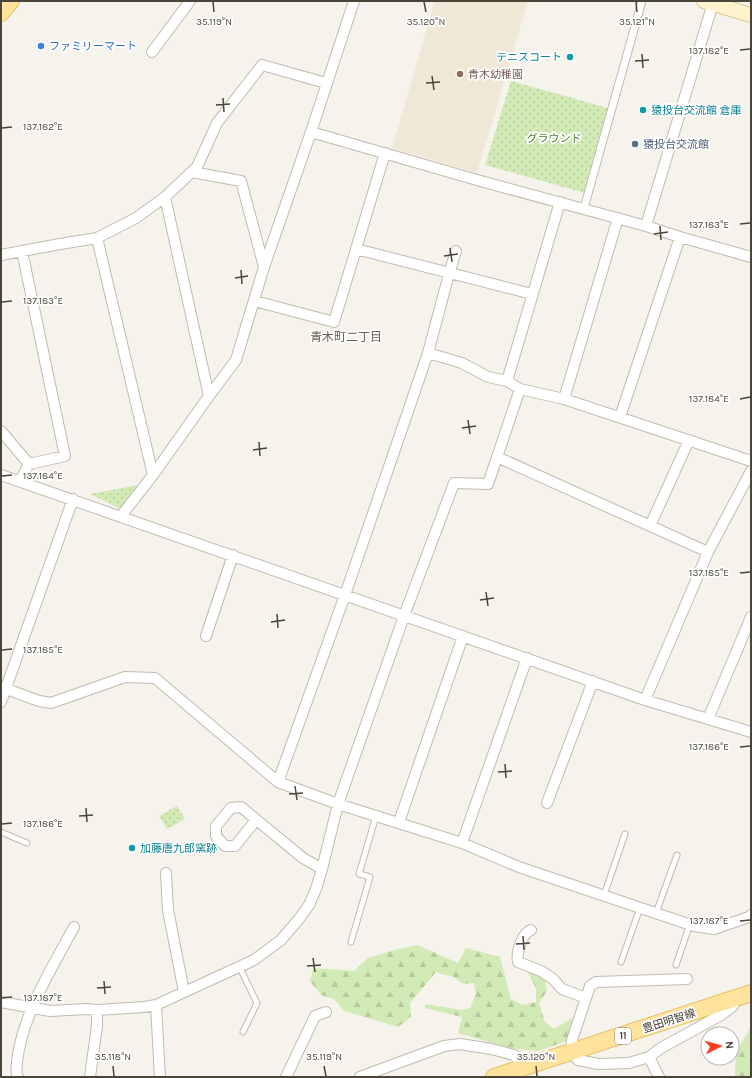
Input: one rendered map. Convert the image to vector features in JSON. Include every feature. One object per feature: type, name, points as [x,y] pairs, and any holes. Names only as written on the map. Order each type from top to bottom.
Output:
[{"type":"main road","points":[[1,13],[11,1]]},
{"type":"main road","points":[[709,2],[751,15]]},
{"type":"main road","name":"豊田明智線","points":[[494,1077],[744,995]]},
{"type":"street","points":[[152,52],[190,1]]},
{"type":"street","points":[[121,516],[153,475],[208,396],[236,360],[264,267],[311,132],[354,1]]},
{"type":"street","points":[[584,208],[642,1]]},
{"type":"street","points":[[646,226],[709,2]]},
{"type":"street","points":[[1,255],[97,238],[136,218],[165,197],[197,167],[217,123],[262,65],[326,83]]},
{"type":"street","points":[[311,132],[584,208],[751,257]]},
{"type":"street","points":[[255,301],[334,322],[385,153]]},
{"type":"street","points":[[192,172],[241,181],[264,267]]},
{"type":"street","points":[[165,197],[208,396]]},
{"type":"street","points":[[507,381],[560,202]]},
{"type":"street","points":[[564,399],[618,218]]},
{"type":"street","points":[[620,417],[680,237]]},
{"type":"street","points":[[97,238],[153,475]]},
{"type":"street","points":[[356,249],[532,294]]},
{"type":"street","points":[[20,481],[29,464],[65,456],[22,251]]},
{"type":"street","points":[[278,782],[345,595],[428,353],[456,251]]},
{"type":"street","points":[[428,353],[462,363],[488,377],[507,381],[520,389],[564,399],[751,462]]},
{"type":"street","points":[[1,1002],[50,1011],[98,1010],[156,1005],[254,960],[281,940],[299,919],[309,905],[316,889],[338,804],[404,616],[454,483],[488,484],[520,389]]},
{"type":"street","points":[[1,431],[29,464]]},
{"type":"street","points":[[650,526],[689,440]]},
{"type":"street","points":[[497,457],[708,552]]},
{"type":"street","points":[[645,700],[708,552],[751,471]]},
{"type":"street","points":[[1,475],[645,700],[751,732]]},
{"type":"street","points":[[1,702],[3,688],[73,499]]},
{"type":"street","points":[[206,636],[233,555]]},
{"type":"street","points":[[708,719],[751,617]]},
{"type":"street","points":[[399,822],[463,636]]},
{"type":"street","points":[[462,843],[527,658]]},
{"type":"street","points":[[3,688],[39,701],[51,703],[124,677],[155,678],[278,782],[338,804],[462,843],[519,867],[690,924],[714,929],[751,915]]},
{"type":"street","points":[[547,803],[593,681]]},
{"type":"street","points":[[256,820],[303,858],[322,869]]},
{"type":"street","points":[[166,873],[168,910],[184,992]]},
{"type":"street","points":[[18,1077],[16,1074],[18,1052],[33,1008],[42,986],[74,927]]},
{"type":"street","points":[[532,930],[528,931],[524,936],[516,956],[518,962],[541,971],[562,989],[586,998]]},
{"type":"street","points":[[687,979],[596,982],[590,986],[572,1040],[572,1052],[578,1060],[598,1064],[629,1063],[649,1057],[661,1048],[721,1015],[744,995]]},
{"type":"street","points":[[156,1005],[160,1077]]},
{"type":"street","points":[[90,1077],[98,1010]]},
{"type":"street","points":[[286,1077],[315,1016],[326,1012]]},
{"type":"street","points":[[360,1077],[444,1046],[460,1044],[491,1048],[514,1055],[525,1067]]},
{"type":"street","points":[[649,1057],[659,1077]]},
{"type":"lane","points":[[351,942],[370,877],[359,874],[376,816]]},
{"type":"lane","points":[[1,832],[27,843]]},
{"type":"lane","points":[[604,895],[625,834]]},
{"type":"lane","points":[[656,913],[677,855]]},
{"type":"lane","points":[[620,962],[640,908]]},
{"type":"lane","points":[[676,965],[690,924]]},
{"type":"lane","points":[[239,966],[258,1003],[243,1032]]},
{"type":"shaded area","name":"青木幼稚園","points":[[435,1],[528,1],[477,173],[392,148]]},
{"type":"green space","name":"グラウンド","points":[[511,81],[608,108],[585,193],[485,165]]},
{"type":"green space","points":[[138,485],[121,509],[90,494]]},
{"type":"green space","points":[[177,806],[185,819],[167,829],[159,816]]},
{"type":"green space","points":[[417,945],[458,963],[466,948],[500,957],[511,999],[522,1005],[536,1002],[536,988],[528,973],[532,968],[544,977],[547,991],[539,1003],[545,1022],[554,1029],[579,1014],[570,1040],[538,1051],[509,1048],[458,1033],[462,1017],[425,1008],[426,1004],[462,1010],[470,1008],[476,994],[474,983],[463,984],[452,976],[436,972],[410,1003],[411,1017],[398,1027],[344,1011],[334,999],[321,995],[310,981],[313,968],[354,971],[368,958]]},
{"type":"green space","points":[[751,1027],[751,1077],[735,1077],[735,1066],[740,1066],[740,1045]]},
{"type":"place","name":"ファミリーマート","points":[[41,46]]},
{"type":"place","name":"テニスコート","points":[[570,57]]},
{"type":"place","name":"青木幼稚園","points":[[460,74]]},
{"type":"place","name":"猿投台交流館 倉庫","points":[[643,110]]},
{"type":"place","name":"猿投台交流館","points":[[635,144]]},
{"type":"place","name":"加藤唐九郎窯跡","points":[[132,848]]},
{"type":"district","name":"青木町二丁目","points":[[346,337]]}]
